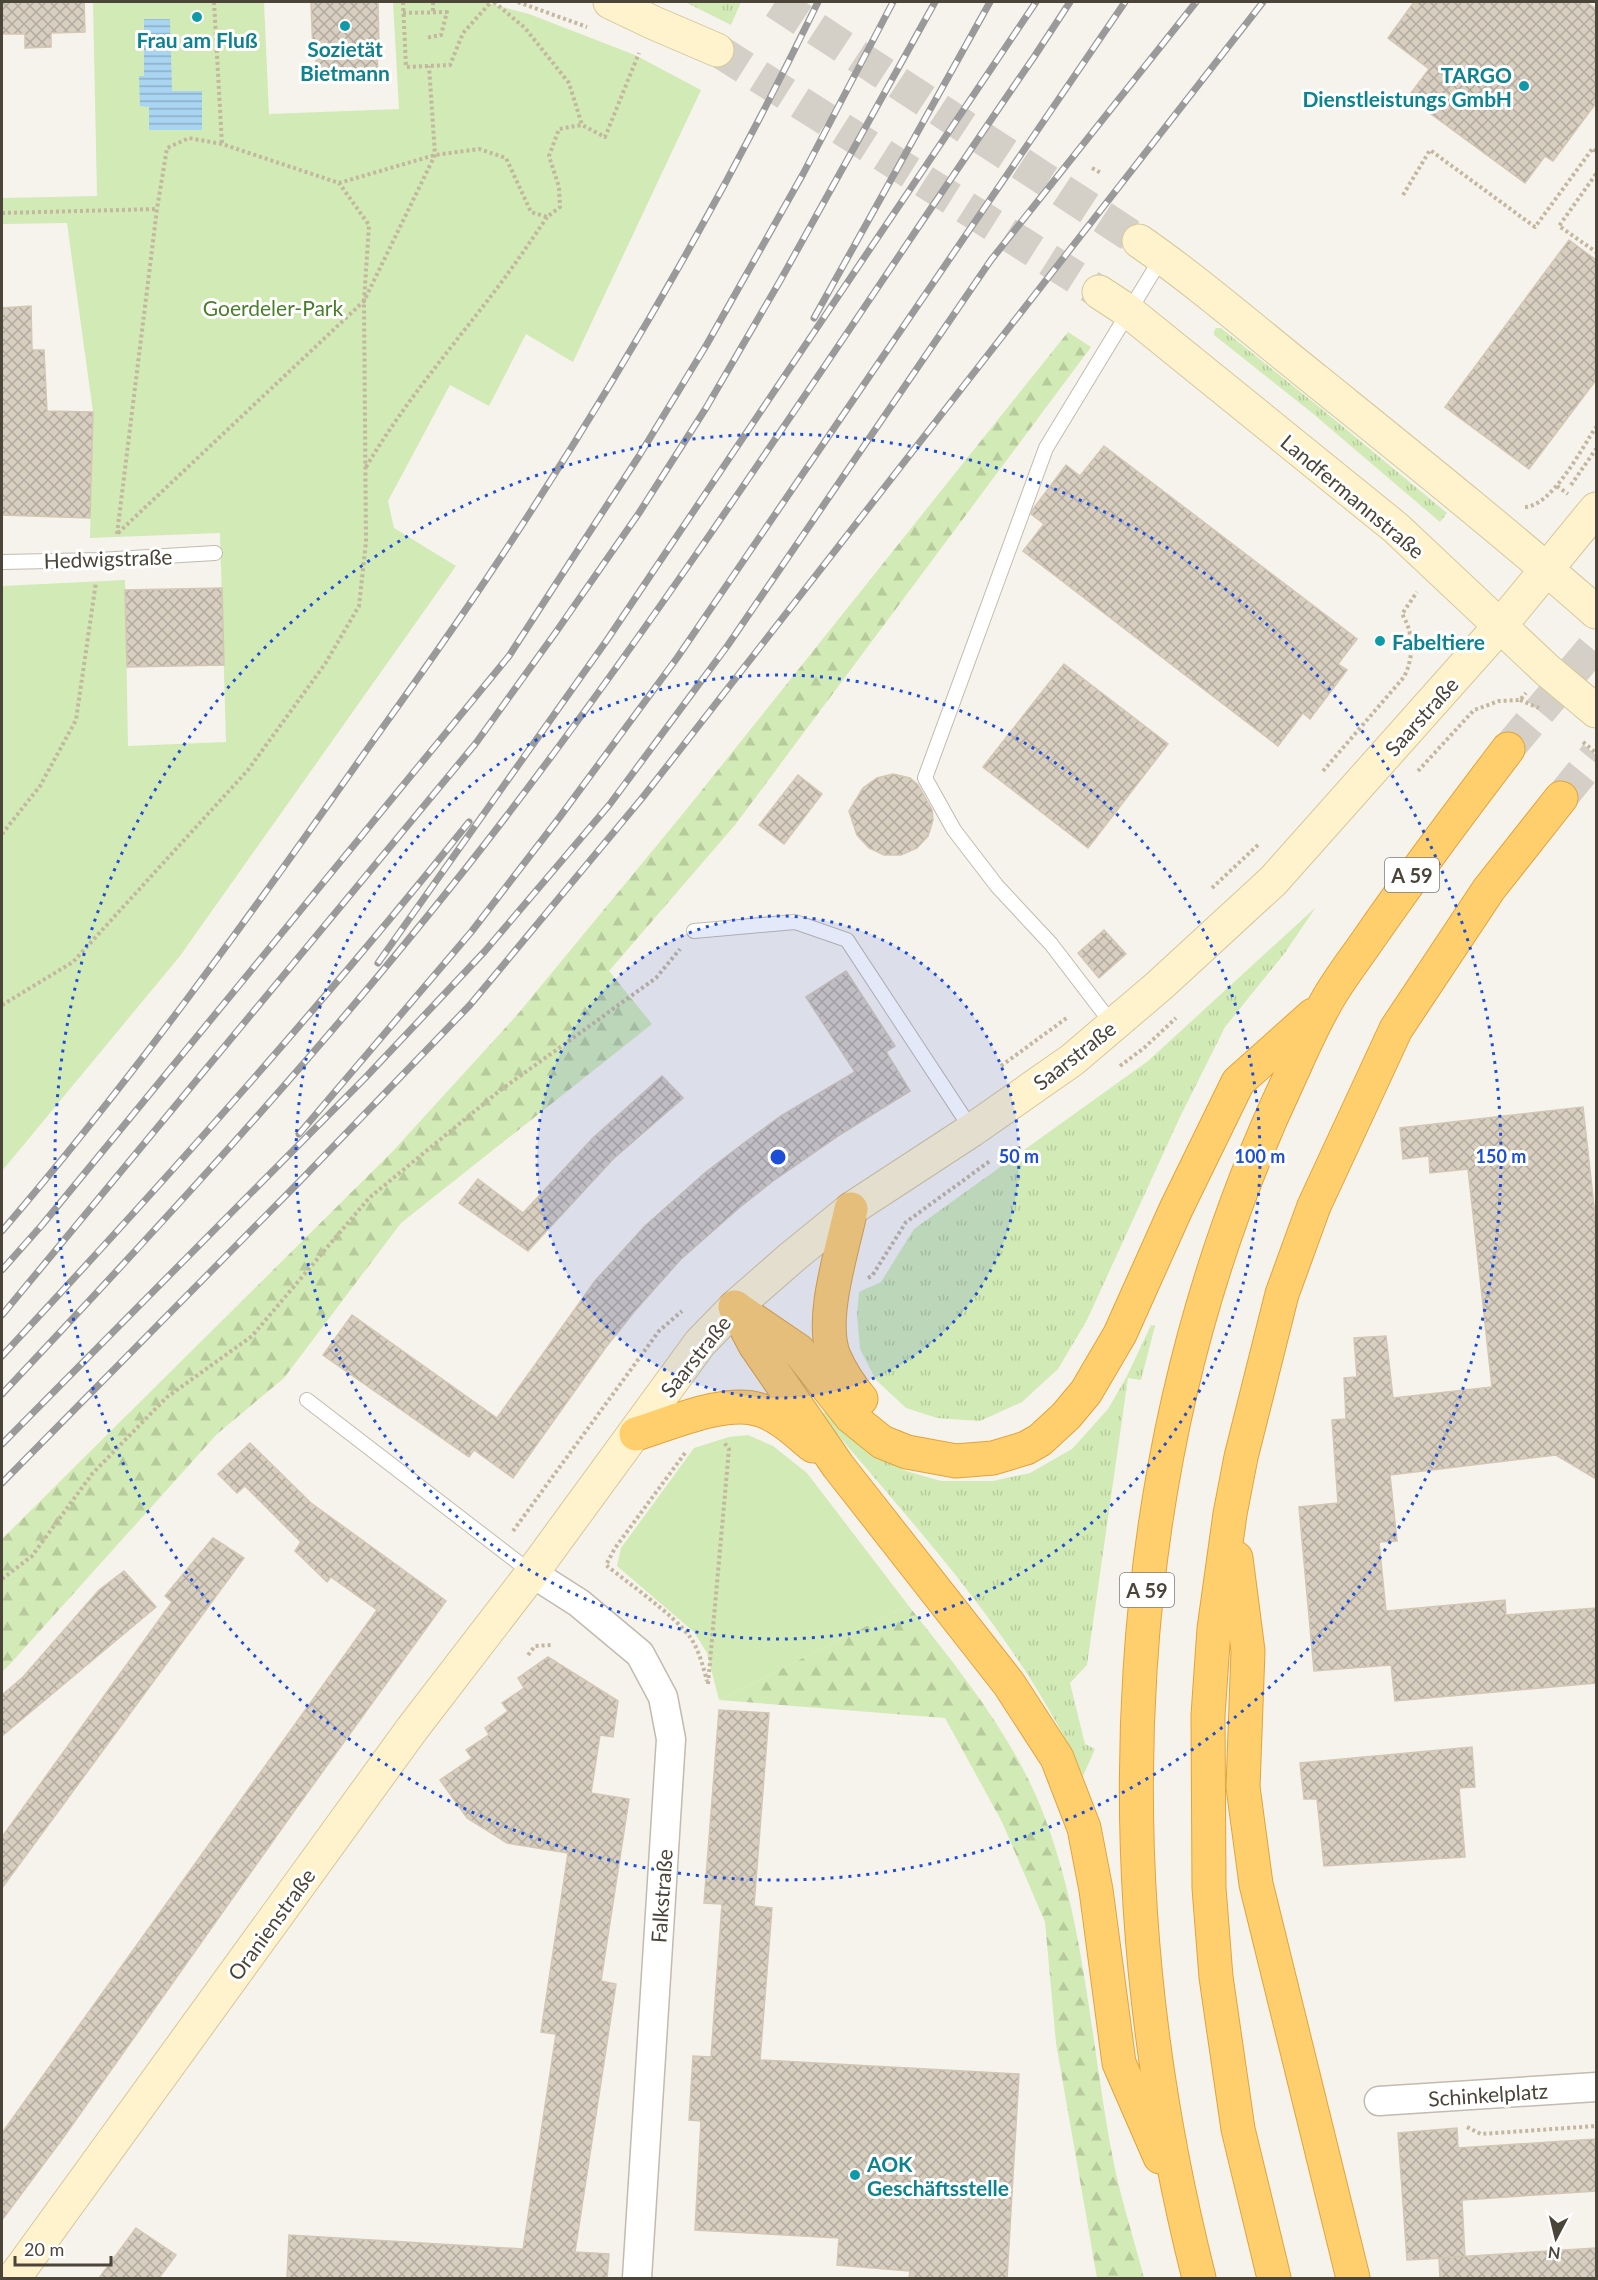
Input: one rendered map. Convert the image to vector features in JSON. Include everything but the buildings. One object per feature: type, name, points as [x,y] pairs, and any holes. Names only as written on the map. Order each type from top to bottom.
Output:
[{"type":"highway","name":"A 59","points":[[1199,2278],[1179,2200],[1147,1999],[1138,1885],[1136,1758],[1144,1610],[1161,1486],[1185,1371],[1222,1242],[1258,1145],[1323,1006],[1412,875],[1508,749]]},
{"type":"highway","points":[[1274,2278],[1238,2129],[1216,1977],[1209,1888],[1208,1715],[1214,1629],[1230,1514],[1241,1457],[1282,1294],[1314,1206],[1396,1029],[1489,889],[1562,798]]},
{"type":"highway","points":[[735,1307],[799,1350],[850,1417],[882,1442],[907,1452],[956,1461],[975,1461],[1013,1454],[1040,1440],[1066,1416],[1086,1392],[1120,1334],[1176,1209],[1238,1082],[1323,1006]]},
{"type":"highway","points":[[851,1209],[829,1314],[833,1354],[850,1386],[870,1409],[896,1432],[939,1458]]},
{"type":"highway","points":[[735,1307],[755,1345],[838,1466],[1009,1684],[1057,1758],[1084,1828],[1096,1890],[1119,2063],[1179,2200]]},
{"type":"highway","points":[[636,1434],[719,1408],[739,1406],[761,1410],[783,1422],[838,1466]]},
{"type":"highway","points":[[1230,1514],[1248,1650],[1243,1787],[1254,1873],[1353,2278]]},
{"type":"main road","points":[[610,2],[717,50]]},
{"type":"main road","points":[[1150,249],[1548,570],[1596,612]]},
{"type":"main road","name":"Landfermannstraße","points":[[1099,292],[1128,311],[1396,528],[1547,670],[1596,711]]},
{"type":"main road","name":"Saarstraße","points":[[532,1573],[636,1434],[700,1343],[735,1307],[851,1209],[972,1130],[1072,1060],[1273,881],[1500,626],[1596,509]]},
{"type":"main road","name":"Oranienstraße","points":[[14,2278],[398,1748],[532,1573]]},
{"type":"street","name":"Falkstraße","points":[[532,1573],[579,1603],[640,1654],[663,1697],[671,1738],[637,2278]]},
{"type":"street","name":"Schinkelplatz","points":[[1379,2101],[1596,2087]]},
{"type":"lane","points":[[1113,1025],[1051,944],[997,886],[954,830],[925,778],[1046,448],[1128,311],[1150,249]]},
{"type":"lane","name":"Hedwigstraße","points":[[2,562],[99,560],[215,553]]},
{"type":"lane","points":[[694,931],[795,922],[847,940],[972,1130]]},
{"type":"lane","points":[[307,1400],[532,1573]]},
{"type":"path","points":[[214,2],[222,144]]},
{"type":"path","points":[[403,2],[406,67],[450,65],[463,33],[492,2],[525,28],[569,83],[582,125]]},
{"type":"path","points":[[433,2],[433,12]]},
{"type":"path","points":[[403,13],[447,12],[441,35],[424,38]]},
{"type":"path","points":[[365,468],[414,396],[548,217],[560,207],[559,187],[549,156],[559,129],[582,125],[605,137],[642,47]]},
{"type":"path","points":[[2,834],[40,786],[76,720],[99,560],[117,534],[364,301],[435,155],[429,66]]},
{"type":"path","points":[[117,534],[157,209],[167,148],[189,138],[222,144],[339,183],[435,155],[479,149],[506,158],[531,212],[548,217]]},
{"type":"path","points":[[1403,195],[1430,150],[1535,227],[1593,148],[1596,151]]},
{"type":"path","points":[[1092,168],[1101,173]]},
{"type":"path","points":[[1596,174],[1559,226],[1596,252]]},
{"type":"path","points":[[2,1005],[73,962],[248,770],[325,664],[358,606],[366,542],[364,301],[369,225],[339,183]]},
{"type":"path","points":[[2,213],[157,209]]},
{"type":"path","points":[[1520,507],[1529,507],[1542,502],[1557,486],[1596,427]]},
{"type":"path","points":[[1565,492],[1596,450]]},
{"type":"path","points":[[1402,614],[1409,626],[1411,662]]},
{"type":"path","points":[[1412,778],[1474,710]]},
{"type":"path","points":[[2,1580],[32,1556],[92,1474],[167,1397],[252,1336],[369,1198],[498,1092],[656,978],[694,931]]},
{"type":"path","points":[[1116,1069],[1144,1048],[1178,1016]]},
{"type":"path","points":[[833,1291],[872,1276],[906,1222],[992,1160]]},
{"type":"path","points":[[687,1449],[615,1548],[606,1565],[690,1637],[699,1654],[708,1684],[729,1449],[716,1430],[719,1408]]},
{"type":"path","points":[[528,1655],[535,1646],[550,1645]]},
{"type":"path","points":[[1462,2124],[1480,2134],[1596,2126]]},
{"type":"green space","name":"Goerdeler-Park","points":[[93,2],[264,2],[269,114],[399,109],[393,2],[484,2],[529,14],[635,55],[701,90],[573,362],[526,334],[489,406],[450,385],[388,501],[394,528],[456,566],[180,956],[2,1171],[2,586],[125,580],[128,746],[226,742],[220,533],[90,538],[93,412],[67,223],[2,224],[2,198],[97,196]]},
{"type":"green space","points":[[685,2],[741,2],[731,25]]},
{"type":"green space","points":[[1216,328],[1221,328],[1447,513],[1440,522],[1311,412],[1214,335]]},
{"type":"green space","points":[[1068,332],[1091,347],[735,825],[609,971],[652,1024],[401,1223],[284,1378],[217,1434],[2,1672],[2,1539],[392,1152],[517,1015],[686,810]]},
{"type":"green space","points":[[1316,907],[1284,954],[1225,1027],[1180,1117],[1087,1320],[1058,1369],[1022,1402],[980,1421],[937,1418],[906,1408],[876,1380],[860,1349],[857,1315],[859,1292],[881,1282],[914,1229],[1148,1061]]},
{"type":"green space","points":[[1151,1325],[1155,1326],[1141,1380],[1128,1378],[1087,1665],[1070,1683],[1085,1744],[1095,1749],[1083,1776],[1030,1678],[999,1632],[929,1543],[821,1415],[831,1408],[870,1451],[906,1471],[941,1481],[993,1481],[1030,1473],[1072,1449],[1108,1409],[1127,1376]]},
{"type":"green space","points":[[748,1435],[773,1446],[807,1473],[908,1605],[719,1700],[707,1653],[694,1632],[617,1566],[621,1548],[694,1448],[729,1437]]},
{"type":"green space","points":[[908,1605],[985,1706],[1019,1761],[1045,1818],[1070,1904],[1087,1992],[1115,2169],[1144,2278],[1097,2278],[1056,2043],[1045,1922],[1002,1822],[945,1718],[719,1700]]},
{"type":"water","points":[[144,19],[170,19],[172,91],[202,91],[202,130],[149,130],[149,107],[140,106],[139,76],[144,76]]},
{"type":"tunnel","points":[[775,2],[1139,241]]},
{"type":"tunnel","points":[[717,50],[1099,292]]},
{"type":"tunnel","points":[[1508,749],[1596,644]]},
{"type":"tunnel","points":[[1561,798],[1596,755]]},
{"type":"railway","points":[[2,1231],[96,1117],[187,999],[318,819],[485,581],[576,441],[662,297],[742,151],[818,2]]},
{"type":"railway","points":[[2,1270],[42,1225],[509,656],[639,456],[707,344],[803,174],[893,2]]},
{"type":"railway","points":[[2,1315],[476,743],[556,632],[639,513],[706,408],[780,281],[935,2]]},
{"type":"railway","points":[[814,318],[990,2]]},
{"type":"railway","points":[[378,963],[607,640],[1036,2]]},
{"type":"railway","points":[[2,1394],[197,1184],[324,1040],[505,818],[575,725],[709,536],[1070,2]]},
{"type":"railway","points":[[299,1134],[472,931],[677,658],[1125,2]]},
{"type":"railway","points":[[2,1444],[365,1078],[485,951],[610,804],[728,645],[991,260],[1196,2]]},
{"type":"railway","points":[[2,1483],[470,1005],[643,797],[1263,2]]},
{"type":"railway","points":[[2,1356],[122,1226],[299,1027],[469,822]]},
{"type":"place","name":"Frau am Fluß","points":[[197,17]]},
{"type":"place","name":"Sozietät Bietmann","points":[[345,26]]},
{"type":"place","name":"TARGO Dienstleistungs GmbH","points":[[1524,86]]},
{"type":"place","name":"Fabeltiere","points":[[1380,641]]},
{"type":"place","name":"AOK Geschäftsstelle","points":[[855,2175]]}]
